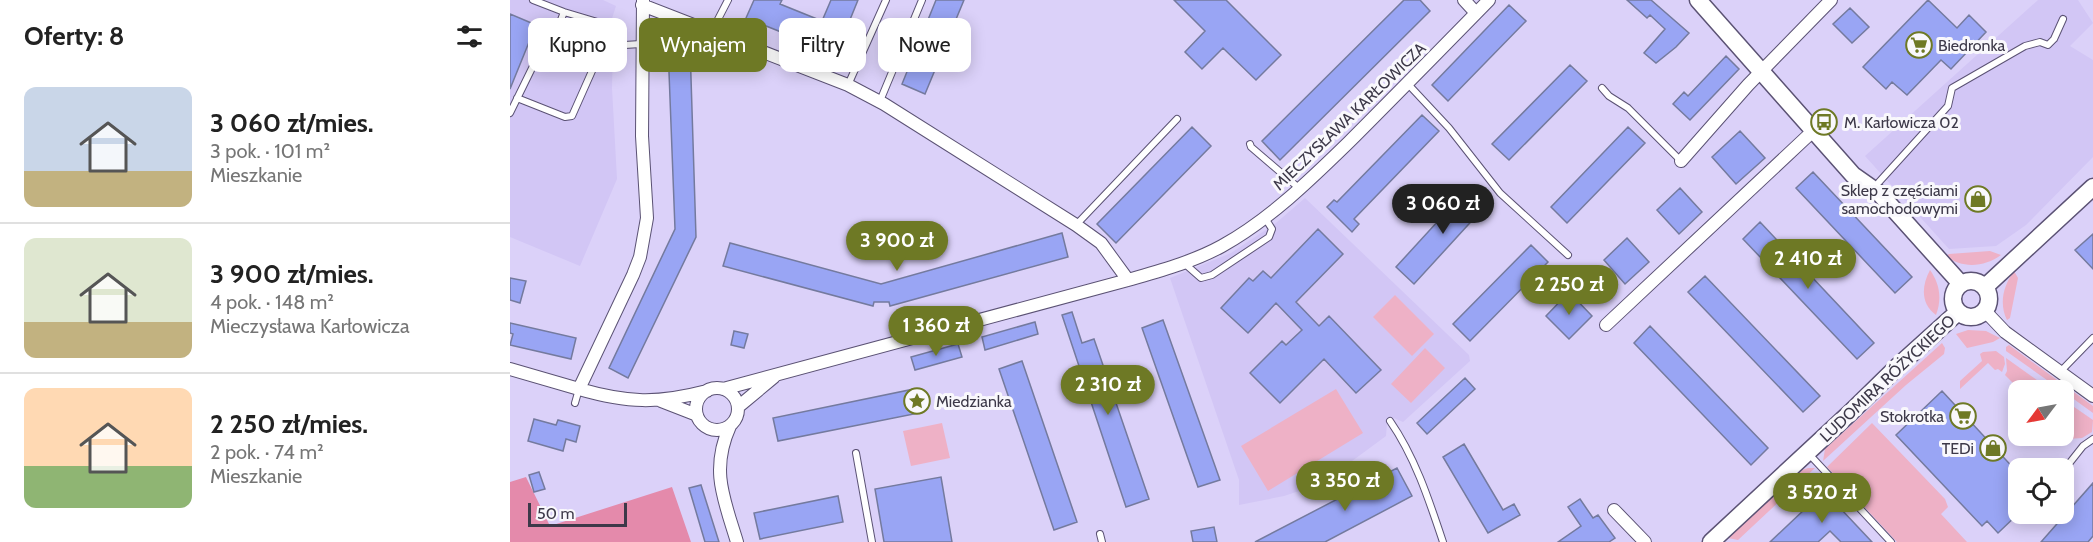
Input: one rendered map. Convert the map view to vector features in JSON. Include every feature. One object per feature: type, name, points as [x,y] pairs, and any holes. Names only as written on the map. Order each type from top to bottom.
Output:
[{"type":"street","points":[[1464,0],[1476,13]]},
{"type":"street","name":"MIECZYSŁAWA KARŁOWICZA","points":[[723,389],[1128,280],[1221,247],[1265,218],[1301,189],[1488,0]]},
{"type":"street","points":[[1698,0],[1853,175],[1880,194],[1961,284]]},
{"type":"street","points":[[1681,161],[1761,72],[1831,0]]},
{"type":"street","points":[[642,18],[642,2],[679,18]]},
{"type":"street","points":[[767,54],[848,85],[880,102],[1076,225],[1101,243],[1128,280]]},
{"type":"street","points":[[579,388],[640,257],[647,218],[642,136],[642,72]]},
{"type":"street","points":[[1606,325],[1813,131]]},
{"type":"street","points":[[1985,287],[2093,187]]},
{"type":"street","points":[[1973,281],[1985,287],[1990,299],[1985,311],[1979,316],[1972,318],[1964,316],[1954,307],[1953,294],[1961,284],[1973,281]]},
{"type":"street","points":[[1985,311],[2005,332],[2093,396]]},
{"type":"street","name":"LUDOMIRA RÓŻYCKIEGO","points":[[1711,542],[1958,312]]},
{"type":"street","points":[[510,369],[611,398],[631,400],[659,401],[715,388],[723,389],[736,399],[738,407],[736,418],[730,426],[719,460]]},
{"type":"street","name":"MIECZYSŁAWA KARŁOWICZA","points":[[738,407],[775,376]]},
{"type":"street","points":[[707,391],[698,401],[697,415],[707,428],[719,460],[720,484],[737,542]]},
{"type":"street","points":[[659,401],[697,415]]},
{"type":"street","points":[[707,428],[715,430],[730,426]]},
{"type":"street","points":[[1614,510],[1645,542]]},
{"type":"lane","points":[[533,0],[584,18]]},
{"type":"lane","points":[[718,18],[728,0]]},
{"type":"lane","points":[[848,85],[886,0]]},
{"type":"lane","points":[[880,102],[922,0]]},
{"type":"lane","points":[[562,18],[564,12]]},
{"type":"lane","points":[[1879,182],[1948,106],[1952,88],[2025,46],[2040,42],[2048,45],[2054,39],[2063,19]]},
{"type":"lane","points":[[510,113],[530,72]]},
{"type":"lane","points":[[517,98],[565,117],[572,116],[592,72]]},
{"type":"lane","points":[[1407,83],[1449,128],[1500,193],[1568,255]]},
{"type":"lane","points":[[1602,88],[1628,108],[1681,161]]},
{"type":"lane","points":[[1076,225],[1177,119]]},
{"type":"lane","points":[[1250,144],[1301,189]]},
{"type":"lane","points":[[1184,262],[1201,278],[1212,275],[1269,237],[1272,229],[1265,218]]},
{"type":"lane","points":[[2059,372],[2093,338]]},
{"type":"lane","points":[[575,403],[579,388]]},
{"type":"lane","points":[[1390,421],[1424,486],[1443,542]]},
{"type":"lane","points":[[2074,458],[2083,446],[2093,439]]},
{"type":"lane","points":[[856,453],[872,542]]},
{"type":"lane","points":[[1807,453],[1892,542]]},
{"type":"lane","points":[[1100,534],[1102,542]]},
{"type":"shaded area","points":[[510,0],[603,0],[616,6],[612,18],[528,18],[528,72],[612,72],[617,179],[580,266],[510,237]]},
{"type":"shaded area","points":[[2038,0],[2078,0],[2093,23],[2070,46],[2093,60],[2093,157],[2026,225],[1996,246],[1949,249],[1865,156]]},
{"type":"shaded area","points":[[1305,198],[1469,355],[1470,361],[1403,422],[1394,418],[1387,423],[1386,436],[1348,464],[1308,488],[1284,496],[1239,505],[1239,480],[1170,278],[1231,253],[1276,223]]},
{"type":"shaded area","points":[[1990,251],[2001,255],[1988,262],[1974,265],[1959,263],[1946,256],[1949,254]]},
{"type":"shaded area","points":[[1930,270],[1939,292],[1936,315],[1927,306],[1924,295],[1925,283]]},
{"type":"shaded area","points":[[2014,271],[2018,278],[2010,318],[2007,320],[2003,308],[2003,295]]},
{"type":"shaded area","points":[[1395,295],[1434,334],[1412,356],[1373,317]]},
{"type":"shaded area","points":[[1968,330],[1986,331],[2000,338],[1967,348],[1956,334]]},
{"type":"shaded area","points":[[1942,343],[1945,348],[1944,354],[1906,385],[1823,461],[1825,449]]},
{"type":"shaded area","points":[[2009,345],[2057,380],[2047,380],[2006,351]]},
{"type":"shaded area","points":[[1425,348],[1445,368],[1411,403],[1391,384]]},
{"type":"shaded area","points":[[1996,351],[2004,357],[2005,364],[2002,372],[1995,370],[1988,363],[1960,389],[1960,381],[1982,361],[1980,354]]},
{"type":"shaded area","points":[[2006,358],[2037,380],[2010,380],[2005,375]]},
{"type":"shaded area","points":[[1336,389],[1363,433],[1268,491],[1241,446]]},
{"type":"shaded area","points":[[2074,392],[2093,406],[2093,413],[2074,399]]},
{"type":"shaded area","points":[[2074,407],[2093,420],[2092,432],[2082,438],[2074,439]]},
{"type":"shaded area","points":[[942,423],[950,458],[911,466],[903,431]]},
{"type":"shaded area","points":[[1872,423],[1945,499],[1948,507],[1941,514],[1967,542],[1897,542],[1827,467]]},
{"type":"shaded area","points":[[1815,468],[1738,540],[1728,538],[1802,470]]},
{"type":"shaded area","points":[[526,477],[550,526],[672,487],[691,542],[510,542],[510,482]]},
{"type":"building","points":[[754,0],[782,0],[780,4],[815,18],[779,18],[779,31],[767,26],[767,18],[746,18]]},
{"type":"building","points":[[831,0],[858,0],[851,18],[823,18]]},
{"type":"building","points":[[936,0],[964,0],[957,18],[929,18]]},
{"type":"building","points":[[1174,0],[1226,0],[1281,55],[1256,80],[1223,48],[1202,69],[1185,52],[1205,31]]},
{"type":"building","points":[[1404,0],[1420,0],[1430,11],[1280,160],[1262,141]]},
{"type":"building","points":[[1627,0],[1651,0],[1689,33],[1656,63],[1644,53],[1665,29],[1650,15],[1647,18]]},
{"type":"building","name":"Biedronka","points":[[1928,0],[1957,28],[1969,15],[1986,32],[1951,69],[1941,60],[1907,95],[1892,82],[1886,89],[1863,67]]},
{"type":"building","points":[[1509,5],[1526,21],[1448,101],[1432,85]]},
{"type":"building","points":[[1850,8],[1869,27],[1852,43],[1833,24]]},
{"type":"building","points":[[510,14],[528,22],[528,45],[510,89]]},
{"type":"building","points":[[1726,56],[1739,69],[1690,120],[1673,104],[1684,92],[1688,96]]},
{"type":"building","points":[[1570,65],[1587,81],[1509,160],[1492,144]]},
{"type":"building","points":[[669,72],[691,72],[696,237],[628,378],[609,368],[675,229]]},
{"type":"building","points":[[907,72],[934,72],[925,94],[902,84]]},
{"type":"building","points":[[1422,115],[1439,131],[1354,219],[1359,224],[1352,232],[1327,207],[1334,200],[1337,202]]},
{"type":"building","points":[[1192,127],[1211,146],[1116,243],[1097,224]]},
{"type":"building","points":[[1628,127],[1645,143],[1567,223],[1551,207]]},
{"type":"building","points":[[1740,131],[1765,158],[1736,184],[1712,157]]},
{"type":"building","points":[[1813,172],[1912,277],[1895,293],[1796,188]]},
{"type":"building","points":[[1471,185],[1489,202],[1414,284],[1396,267]]},
{"type":"building","points":[[1680,188],[1702,212],[1679,234],[1657,210]]},
{"type":"building","points":[[1760,222],[1874,343],[1857,359],[1743,239]]},
{"type":"building","points":[[1318,229],[1343,254],[1296,302],[1319,326],[1329,316],[1381,370],[1356,393],[1324,359],[1280,403],[1250,373],[1282,341],[1286,345],[1302,330],[1276,303],[1248,333],[1221,308],[1249,278],[1253,281],[1263,271],[1271,278]]},
{"type":"building","points":[[1062,233],[1068,257],[890,306],[889,302],[874,302],[873,306],[723,266],[730,243],[881,284]]},
{"type":"building","points":[[2093,234],[2093,269],[2075,250]]},
{"type":"building","points":[[1627,238],[1649,262],[1625,284],[1604,260]]},
{"type":"building","points":[[1531,245],[1548,262],[1470,341],[1453,324]]},
{"type":"building","points":[[1705,276],[1820,396],[1803,412],[1688,292]]},
{"type":"building","points":[[510,278],[526,281],[520,303],[510,300]]},
{"type":"building","points":[[1569,292],[1592,316],[1569,339],[1546,316]]},
{"type":"building","points":[[1072,312],[1082,343],[1094,339],[1149,499],[1126,507],[1062,315]]},
{"type":"building","points":[[1163,320],[1220,480],[1198,487],[1142,328]]},
{"type":"building","points":[[1035,322],[1038,334],[985,350],[982,337]]},
{"type":"building","points":[[510,323],[576,338],[571,359],[510,345],[513,334],[510,333]]},
{"type":"building","points":[[1650,326],[1768,448],[1751,465],[1634,343]]},
{"type":"building","points":[[734,331],[748,334],[744,348],[731,345]]},
{"type":"building","points":[[958,344],[962,357],[915,370],[911,357]]},
{"type":"building","points":[[1022,361],[1077,522],[1054,530],[999,369]]},
{"type":"building","points":[[1465,378],[1475,389],[1427,434],[1417,423]]},
{"type":"building","points":[[914,389],[919,413],[778,441],[773,418]]},
{"type":"building","points":[[1942,391],[2008,462],[2008,523],[1998,533],[1987,521],[1982,526],[1896,435]]},
{"type":"building","points":[[534,419],[556,425],[558,420],[580,426],[576,442],[566,439],[563,451],[528,441]]},
{"type":"building","points":[[1464,444],[1503,510],[1514,504],[1520,515],[1488,533],[1443,457]]},
{"type":"building","points":[[1397,468],[1412,496],[1325,542],[1255,542]]},
{"type":"building","points":[[539,472],[545,489],[534,492],[529,475]]},
{"type":"building","points":[[941,477],[952,542],[884,542],[875,489]]},
{"type":"building","points":[[2093,483],[2093,536],[2088,542],[2041,542],[2057,524],[2074,524],[2074,505]]},
{"type":"building","points":[[701,485],[719,542],[705,542],[689,488]]},
{"type":"building","points":[[1824,491],[1872,542],[1841,542],[1830,531],[1818,542],[1770,542]]},
{"type":"building","points":[[838,496],[843,522],[760,539],[754,513]]},
{"type":"building","points":[[1580,499],[1593,518],[1598,515],[1615,538],[1609,542],[1558,542],[1581,526],[1568,507]]},
{"type":"building","points":[[1214,527],[1217,542],[1193,542],[1191,531]]},
{"type":"place","name":"Biedronka","points":[[1919,45]]},
{"type":"place","name":"M. Karłowicza 02","points":[[1824,122]]},
{"type":"place","name":"Sklep z częściami samochodowymi","points":[[1978,199]]},
{"type":"place","name":"Miedzianka","points":[[917,401]]},
{"type":"place","name":"Stokrotka","points":[[1963,416]]},
{"type":"place","name":"TEDi","points":[[1993,448]]}]
